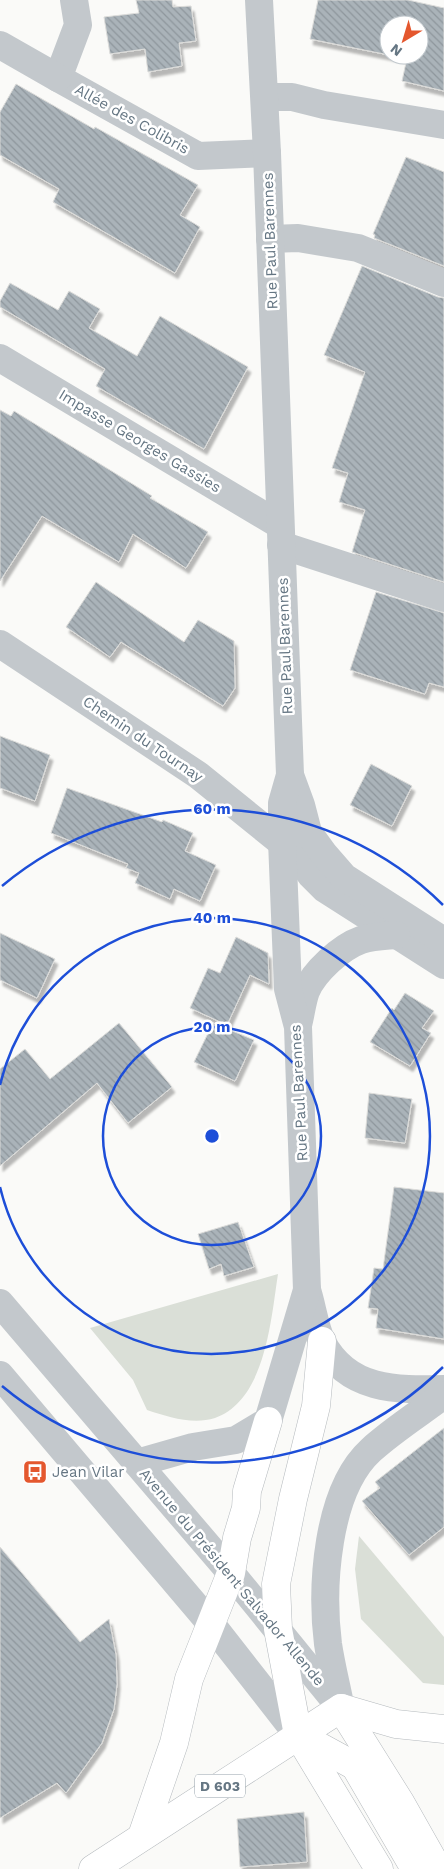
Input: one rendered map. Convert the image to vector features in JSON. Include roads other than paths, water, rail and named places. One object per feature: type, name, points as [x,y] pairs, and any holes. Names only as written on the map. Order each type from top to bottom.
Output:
[{"type":"main road","points":[[322,1341],[316,1406],[293,1499],[276,1584],[278,1630],[298,1735],[379,1869]]},
{"type":"main road","points":[[142,1836],[174,1743],[189,1679],[231,1573],[248,1491],[268,1421]]},
{"type":"main road","points":[[341,1708],[396,1724],[444,1729]]},
{"type":"main road","name":"D 603","points":[[93,1869],[341,1708]]},
{"type":"main road","name":"Avenue du Président Salvador Allende","points":[[341,1708],[400,1802],[438,1869]]},
{"type":"main road","points":[[298,1735],[354,1766],[415,1869]]},
{"type":"street","name":"Allée des Colibris","points":[[58,78],[78,26],[74,0]]},
{"type":"street","name":"Rue Paul Barennes","points":[[259,0],[267,153],[290,775],[282,803],[288,989],[298,1026],[307,1290],[322,1341]]},
{"type":"street","name":"Allée des Colibris","points":[[0,45],[198,156],[267,153]]},
{"type":"street","points":[[264,97],[292,97],[324,105],[444,125]]},
{"type":"street","points":[[270,238],[298,238],[358,248],[444,283]]},
{"type":"street","name":"Impasse Georges Gassies","points":[[0,358],[280,535],[444,598]]},
{"type":"street","name":"Chemin du Tournay","points":[[0,644],[198,775],[282,841],[296,854],[311,875],[325,889],[444,965]]},
{"type":"street","points":[[290,775],[308,832],[344,877],[444,941]]},
{"type":"street","points":[[298,1026],[306,992],[316,974],[340,953],[359,940],[374,936],[396,935]]},
{"type":"street","name":"Rue Paul Barennes","points":[[268,1421],[307,1290]]},
{"type":"street","name":"Avenue du Président Salvador Allende","points":[[0,1303],[231,1573],[341,1708]]},
{"type":"street","points":[[322,1341],[340,1365],[360,1379],[382,1387],[410,1390],[444,1389]]},
{"type":"street","points":[[0,1375],[211,1624],[298,1735]]},
{"type":"street","points":[[341,1708],[328,1644],[326,1600],[329,1546],[338,1504],[352,1473],[370,1450],[444,1395]]},
{"type":"street","points":[[137,1463],[193,1447],[236,1440],[268,1421]]},
{"type":"place","name":"Jean Vilar","points":[[35,1472]]}]
